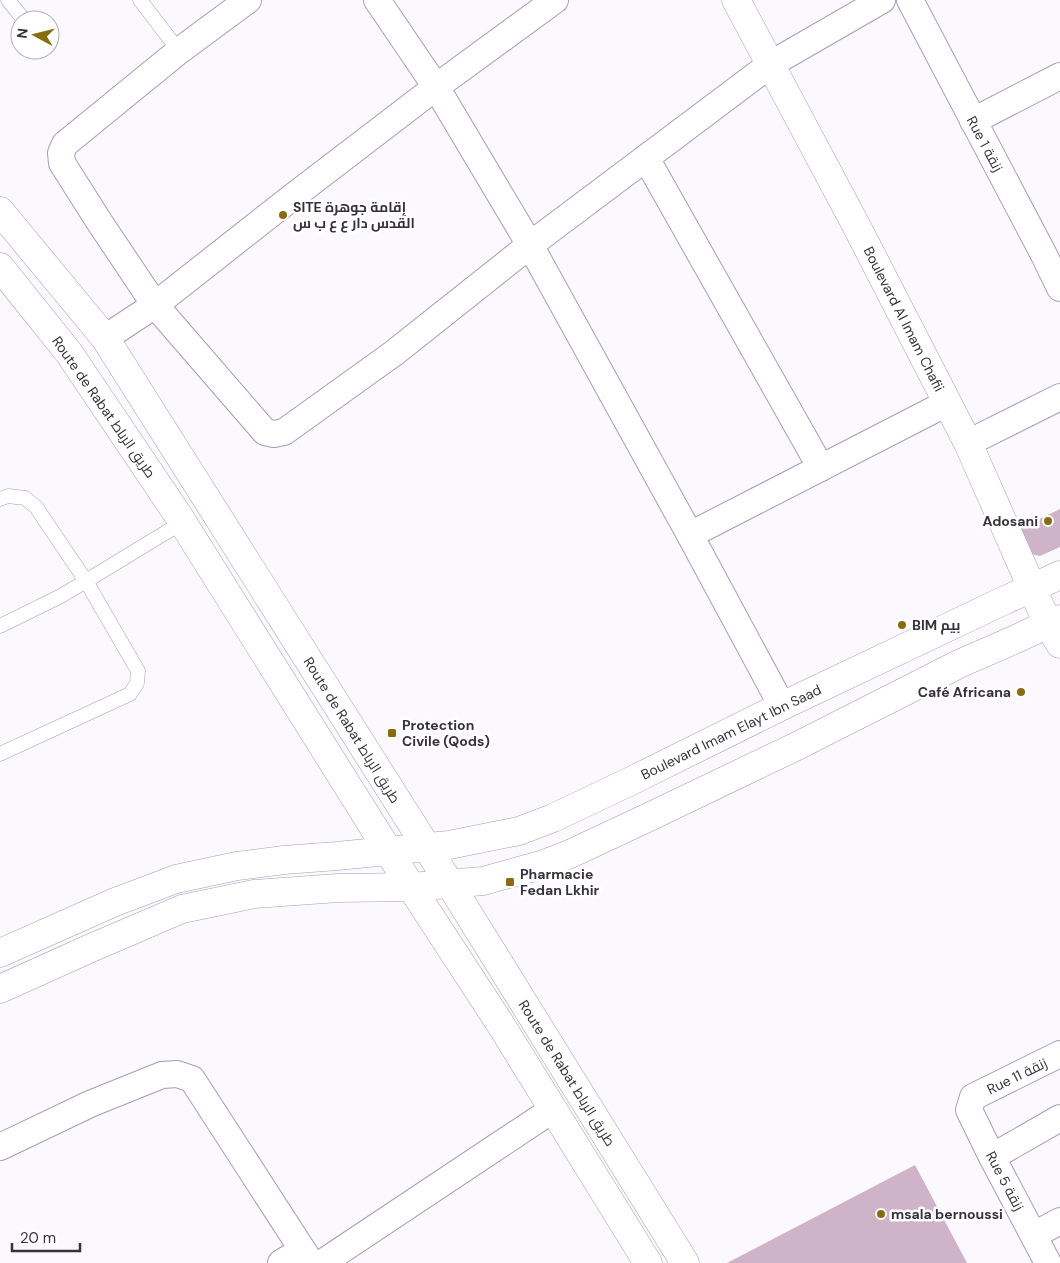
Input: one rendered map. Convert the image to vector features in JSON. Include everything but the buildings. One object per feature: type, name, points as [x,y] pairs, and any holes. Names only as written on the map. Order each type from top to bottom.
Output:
[{"type":"street","points":[[248,0],[179,51],[65,144],[61,154],[62,163],[155,305],[265,432],[274,434],[284,432],[394,353],[530,245],[771,64],[882,0]]},
{"type":"street","points":[[377,0],[436,88],[530,245],[782,706]]},
{"type":"street","points":[[105,338],[155,305],[436,88],[555,0]]},
{"type":"street","name":"Boulevard Al Imam Chafii","points":[[736,0],[968,443],[1032,588],[1056,629]]},
{"type":"street","name":"Rue 1 زنقة","points":[[910,0],[973,121],[1052,251],[1060,288]]},
{"type":"street","points":[[973,121],[1060,76]]},
{"type":"street","points":[[646,158],[821,468]]},
{"type":"street","name":"Route de Rabat طريق الرباط","points":[[0,211],[105,338],[450,884],[685,1263]]},
{"type":"street","name":"Route de Rabat طريق الرباط","points":[[0,267],[69,353],[183,522],[411,887],[501,1025],[648,1263]]},
{"type":"street","points":[[968,443],[1060,397]]},
{"type":"street","points":[[690,535],[947,403]]},
{"type":"street","name":"Boulevard Imam Elayt Ibn Saad","points":[[0,953],[115,902],[176,878],[238,866],[284,860],[389,852],[449,845],[519,831],[553,818],[782,706],[1060,575]]},
{"type":"street","points":[[0,989],[182,910],[254,894],[338,888],[411,887],[483,881],[541,865],[570,854],[788,750],[961,663],[1016,639],[1056,629]]},
{"type":"street","name":"Rue 11 زنقة","points":[[973,1097],[1060,1054]]},
{"type":"street","points":[[0,1146],[90,1104],[162,1075],[177,1074],[192,1079],[304,1260],[552,1110]]},
{"type":"street","name":"Rue 5 زنقة","points":[[973,1097],[969,1110],[992,1158],[1048,1263]]},
{"type":"street","points":[[992,1158],[1060,1118]]},
{"type":"street","points":[[1034,1235],[1060,1221]]},
{"type":"lane","points":[[8,0],[16,10]]},
{"type":"lane","points":[[140,0],[179,51]]},
{"type":"lane","points":[[0,498],[8,496],[25,498],[36,506],[86,581],[138,671],[137,684],[130,694],[0,754]]},
{"type":"lane","points":[[0,626],[61,596],[183,522]]},
{"type":"place","name":"SITE إقامة جوهرة القدس دار ع ع ب س","points":[[283,215]]},
{"type":"place","name":"Adosani","points":[[1048,521]]},
{"type":"place","name":"BIM بيم","points":[[902,625]]},
{"type":"place","name":"Café Africana","points":[[1021,692]]},
{"type":"place","name":"Protection Civile (Qods)","points":[[392,733]]},
{"type":"place","name":"Pharmacie Fedan Lkhir","points":[[510,882]]},
{"type":"place","name":"msala bernoussi","points":[[881,1214]]}]
